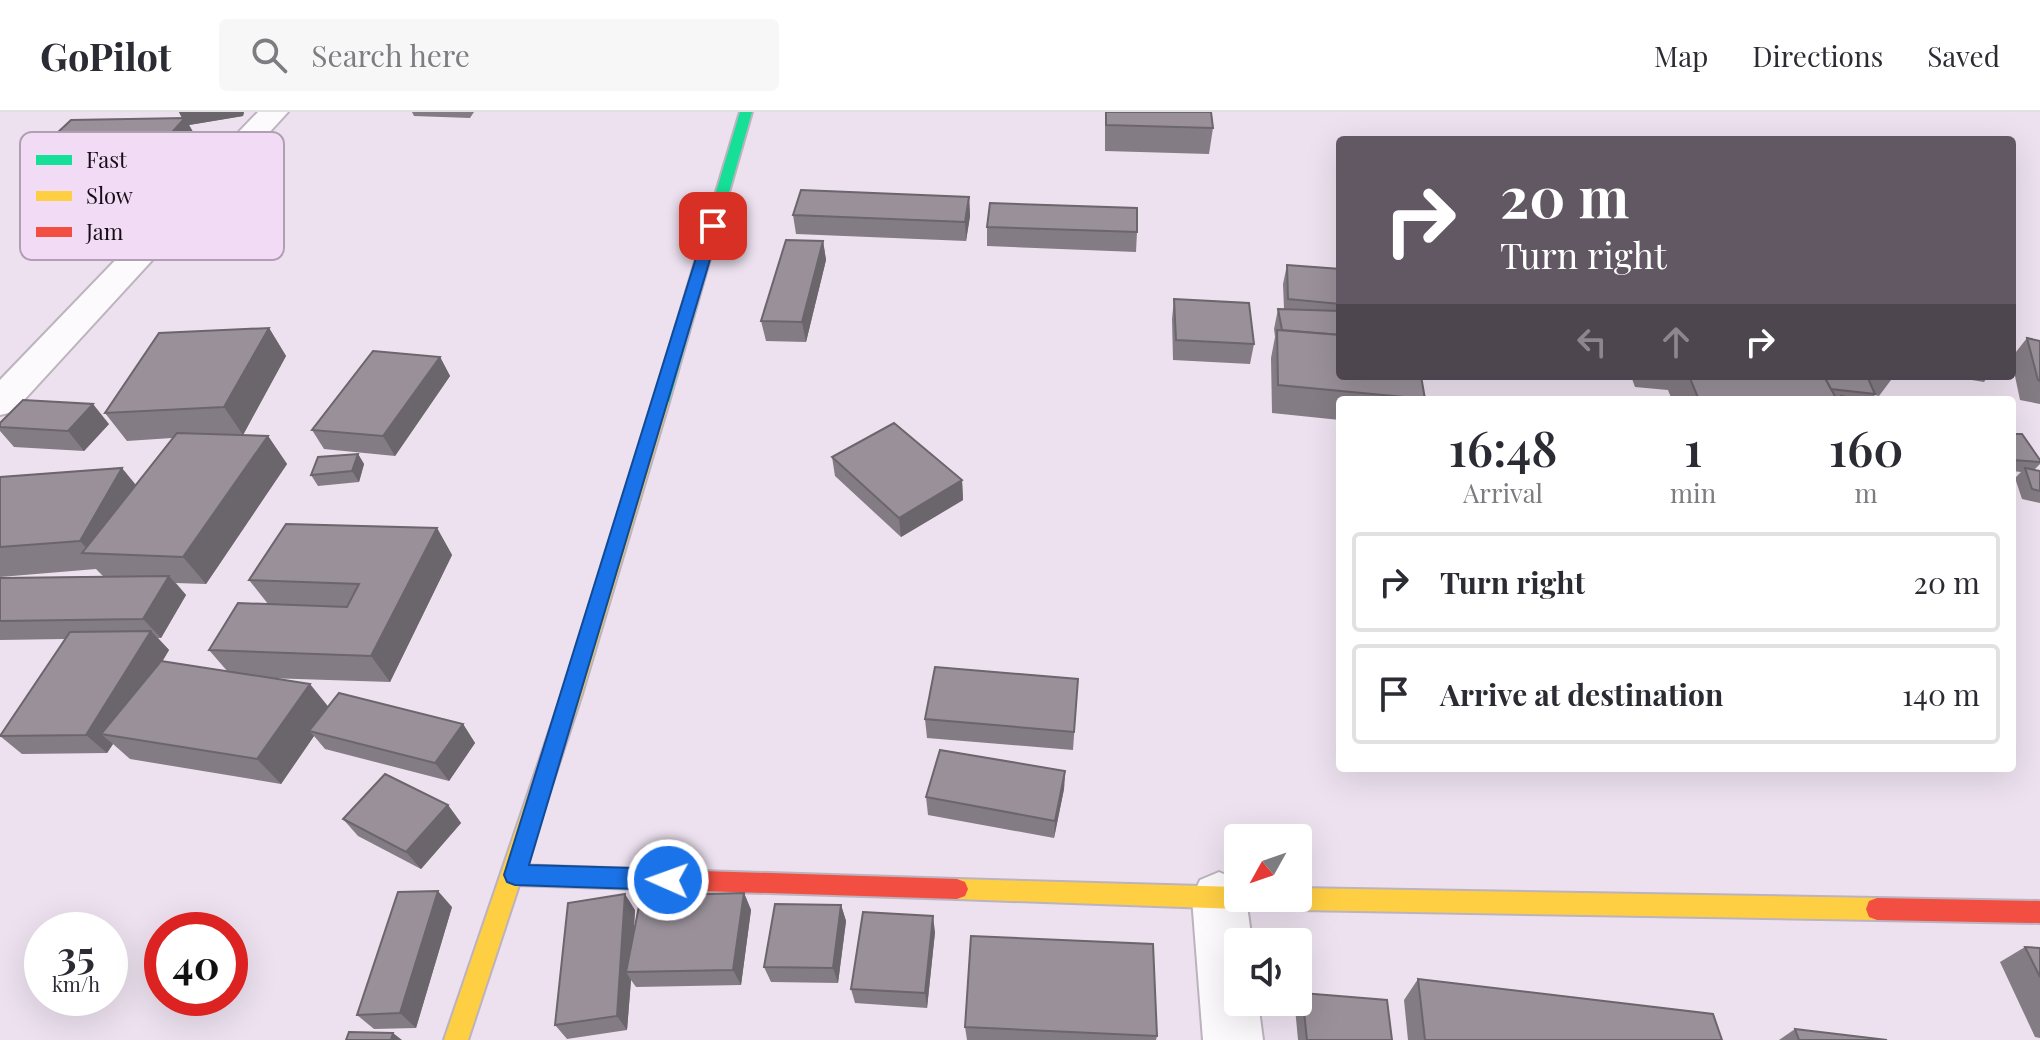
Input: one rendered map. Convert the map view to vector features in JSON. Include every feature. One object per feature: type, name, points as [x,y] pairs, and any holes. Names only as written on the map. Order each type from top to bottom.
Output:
[{"type":"street","points":[[255,132],[274,112]]},
{"type":"street","points":[[456,1040],[515,875],[662,399],[746,112]]},
{"type":"street","points":[[0,403],[135,260]]},
{"type":"street","points":[[515,875],[1224,898]]},
{"type":"street","points":[[1312,899],[2040,912]]},
{"type":"street","points":[[1233,1040],[1234,912]]},
{"type":"building","points":[[1106,112],[1211,112],[1213,128],[1106,125]]},
{"type":"building","points":[[185,118],[172,132],[58,132],[71,120]]},
{"type":"building","points":[[801,190],[969,197],[965,222],[793,215]]},
{"type":"building","points":[[990,203],[1137,208],[1137,232],[987,227]]},
{"type":"building","points":[[786,240],[823,241],[802,322],[761,321]]},
{"type":"building","points":[[1287,265],[1336,269],[1336,304],[1288,299]]},
{"type":"building","points":[[1174,299],[1249,303],[1254,344],[1176,340]]},
{"type":"building","points":[[1278,309],[1336,311],[1336,335],[1282,330]]},
{"type":"building","points":[[269,328],[224,407],[105,413],[159,333]]},
{"type":"building","points":[[1277,330],[1336,335],[1336,380],[1422,380],[1424,396],[1394,396],[1278,385]]},
{"type":"building","points":[[2027,338],[2040,341],[2040,381],[2038,380]]},
{"type":"building","points":[[373,351],[440,357],[383,436],[312,430]]},
{"type":"building","points":[[1691,380],[1826,380],[1835,396],[1697,396]]},
{"type":"building","points":[[1826,380],[1869,380],[1875,394],[1831,389]]},
{"type":"building","points":[[23,400],[93,404],[68,431],[0,427],[0,423]]},
{"type":"building","points":[[894,423],[962,480],[899,518],[832,457]]},
{"type":"building","points":[[177,433],[268,436],[183,557],[82,553]]},
{"type":"building","points":[[2016,434],[2022,434],[2040,462],[2016,460]]},
{"type":"building","points":[[358,454],[352,471],[311,475],[318,457]]},
{"type":"building","points":[[122,468],[80,541],[0,547],[0,477]]},
{"type":"building","points":[[2025,468],[2040,471],[2040,491],[2032,489]]},
{"type":"building","points":[[286,524],[437,528],[371,656],[209,650],[238,603],[347,607],[359,584],[249,580]]},
{"type":"building","points":[[169,576],[143,619],[0,621],[0,578]]},
{"type":"building","points":[[151,631],[86,735],[0,736],[70,632]]},
{"type":"building","points":[[161,661],[310,684],[257,759],[101,734]]},
{"type":"building","points":[[935,667],[1078,679],[1074,732],[925,719]]},
{"type":"building","points":[[339,693],[463,724],[435,763],[309,731]]},
{"type":"building","points":[[940,750],[1065,771],[1055,821],[926,797]]},
{"type":"building","points":[[385,774],[448,805],[406,852],[343,819]]},
{"type":"building","points":[[438,891],[400,1013],[357,1015],[398,892]]},
{"type":"building","points":[[744,893],[733,970],[626,972],[641,896]]},
{"type":"building","points":[[625,894],[617,1016],[555,1025],[568,903]]},
{"type":"building","points":[[775,904],[841,905],[833,968],[764,967]]},
{"type":"building","points":[[863,912],[933,916],[925,993],[851,989]]},
{"type":"building","points":[[971,936],[1153,944],[1157,1036],[965,1027]]},
{"type":"building","points":[[2025,947],[2040,948],[2040,977]]},
{"type":"building","points":[[1418,979],[1713,1014],[1722,1040],[1425,1040]]},
{"type":"building","points":[[1312,994],[1387,1000],[1392,1040],[1307,1040],[1304,1016],[1312,1016]]},
{"type":"building","points":[[1795,1029],[1887,1040],[1799,1040]]},
{"type":"building","points":[[349,1032],[393,1033],[391,1040],[346,1040]]},
{"type":"traffic: fast","points":[[661,402],[746,112]]},
{"type":"traffic: slow","points":[[456,1040],[572,694],[661,402]]},
{"type":"traffic: slow","points":[[957,889],[1224,898]]},
{"type":"traffic: slow","points":[[1312,899],[1877,909]]},
{"type":"traffic: jam","points":[[515,875],[957,889]]},
{"type":"traffic: jam","points":[[1877,909],[2040,912]]},
{"type":"route","points":[[668,880],[515,875],[713,226]]}]
